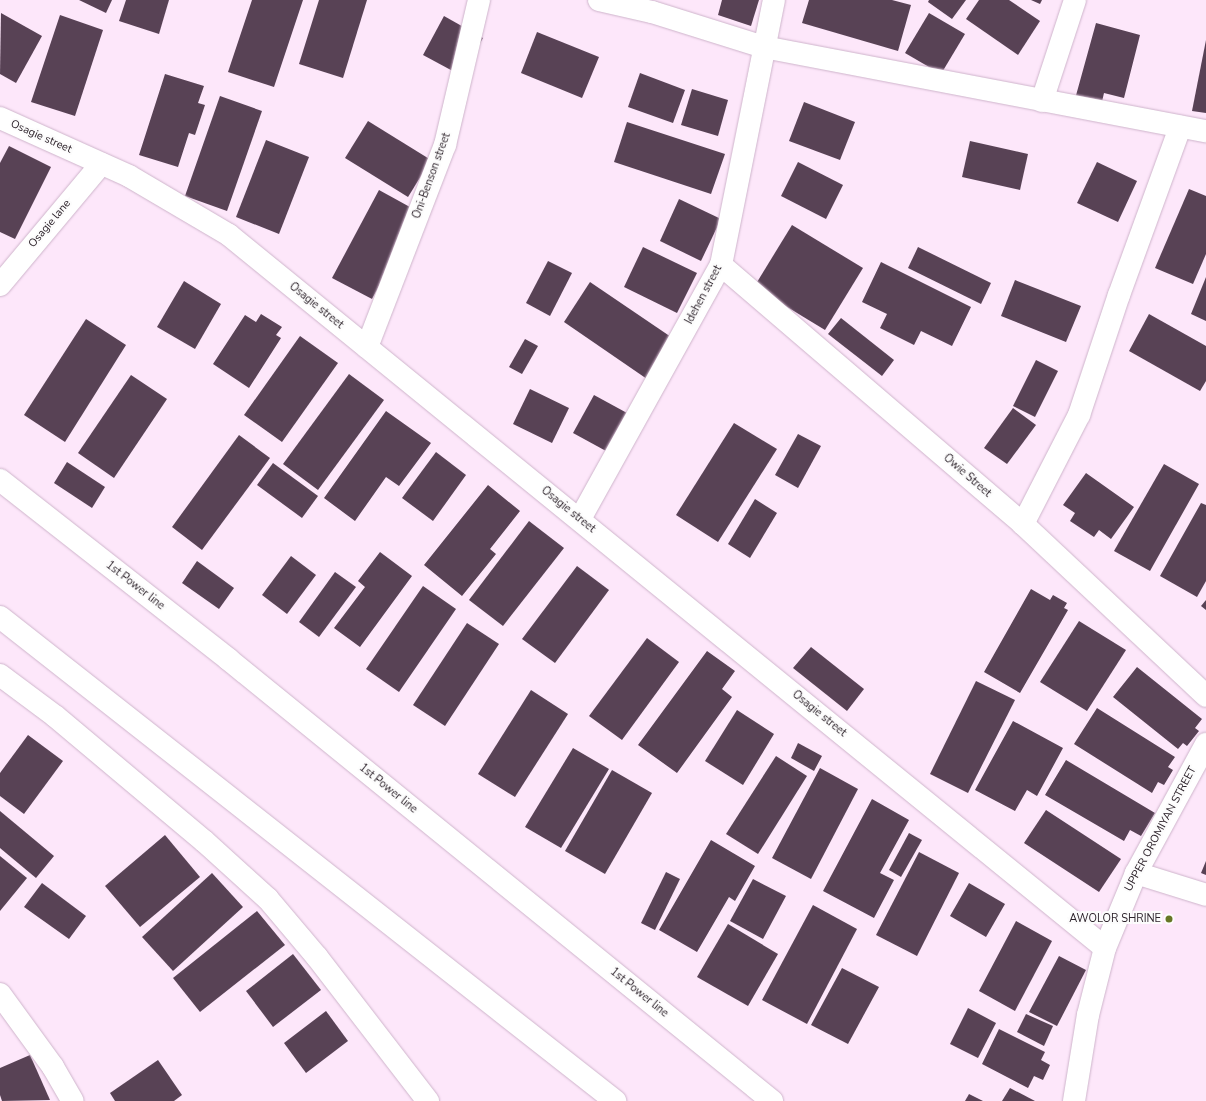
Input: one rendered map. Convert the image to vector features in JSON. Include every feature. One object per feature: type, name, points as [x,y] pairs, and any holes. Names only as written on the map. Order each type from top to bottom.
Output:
[{"type":"street","name":"Oni-Benson street","points":[[367,347],[445,145],[479,0]]},
{"type":"street","points":[[599,0],[652,12],[764,47],[1042,102],[1206,132]]},
{"type":"street","name":"Idehen street","points":[[580,519],[721,265],[774,0]]},
{"type":"street","points":[[1042,102],[1075,0]]},
{"type":"street","name":"Osagie street","points":[[0,118],[129,176],[229,235],[580,519],[1105,948]]},
{"type":"street","points":[[1023,524],[1079,415],[1119,295],[1180,127]]},
{"type":"street","name":"Osagie lane","points":[[0,285],[101,164]]},
{"type":"street","name":"Owie Street","points":[[721,265],[1023,524],[1206,696]]},
{"type":"street","name":"1st Power line","points":[[0,480],[228,659],[772,1101]]},
{"type":"street","points":[[0,617],[616,1101]]},
{"type":"street","points":[[0,675],[67,726],[204,841],[268,899],[317,957],[428,1101]]},
{"type":"street","name":"UPPER OROMIYAN STREET","points":[[1080,1098],[1087,1021],[1105,948],[1136,873],[1206,744]]},
{"type":"street","points":[[1136,873],[1206,895]]},
{"type":"street","points":[[0,994],[53,1067],[73,1101]]},
{"type":"building","points":[[79,0],[112,0],[106,13]]},
{"type":"building","points":[[126,0],[169,0],[159,34],[119,21]]},
{"type":"building","points":[[252,0],[303,0],[274,87],[228,72]]},
{"type":"building","points":[[319,0],[367,0],[343,78],[299,64]]},
{"type":"building","points":[[722,0],[759,0],[751,26],[718,15]]},
{"type":"building","points":[[809,0],[892,0],[911,5],[898,51],[802,23]]},
{"type":"building","points":[[929,0],[966,0],[952,19],[928,2]]},
{"type":"building","points":[[979,0],[1009,0],[1040,21],[1018,55],[966,19]]},
{"type":"building","points":[[1031,0],[1042,0],[1040,4]]},
{"type":"building","points":[[1,13],[42,36],[16,83],[0,74]]},
{"type":"building","points":[[929,13],[965,34],[941,74],[905,53]]},
{"type":"building","points":[[60,15],[103,30],[75,116],[31,102]]},
{"type":"building","points":[[444,16],[483,38],[462,76],[423,55]]},
{"type":"building","points":[[1096,23],[1140,35],[1124,98],[1104,93],[1101,106],[1075,99]]},
{"type":"building","points":[[537,32],[599,57],[582,98],[521,73]]},
{"type":"building","points":[[1206,40],[1206,113],[1192,111]]},
{"type":"building","points":[[640,73],[685,90],[673,123],[628,107]]},
{"type":"building","points":[[165,74],[204,86],[198,103],[205,105],[195,135],[189,133],[178,167],[139,155]]},
{"type":"building","points":[[692,89],[728,100],[718,136],[681,125]]},
{"type":"building","points":[[220,96],[262,111],[227,211],[185,196]]},
{"type":"building","points":[[804,102],[855,122],[840,160],[789,141]]},
{"type":"building","points":[[368,121],[431,160],[408,197],[345,158]]},
{"type":"building","points":[[627,122],[725,154],[711,194],[614,162]]},
{"type":"building","points":[[266,140],[309,157],[279,234],[236,217]]},
{"type":"building","points":[[970,141],[1028,154],[1020,190],[962,177]]},
{"type":"building","points":[[9,146],[51,167],[15,239],[0,232],[0,163]]},
{"type":"building","points":[[798,162],[843,185],[826,219],[781,196]]},
{"type":"building","points":[[1097,162],[1137,181],[1118,222],[1077,203]]},
{"type":"building","points":[[1189,189],[1206,196],[1206,254],[1193,284],[1155,268]]},
{"type":"building","points":[[379,190],[419,212],[372,299],[332,278]]},
{"type":"building","points":[[679,199],[721,219],[701,261],[660,241]]},
{"type":"building","points":[[792,225],[863,268],[825,330],[754,287]]},
{"type":"building","points":[[643,247],[697,273],[677,313],[624,287]]},
{"type":"building","points":[[918,247],[991,283],[981,304],[908,268]]},
{"type":"building","points":[[548,261],[572,273],[550,316],[526,303]]},
{"type":"building","points":[[881,262],[971,307],[952,346],[921,331],[914,345],[880,328],[887,314],[862,302]]},
{"type":"building","points":[[1206,277],[1206,321],[1191,314]]},
{"type":"building","points":[[1015,280],[1081,306],[1066,342],[1001,316]]},
{"type":"building","points":[[184,281],[221,304],[195,349],[157,327]]},
{"type":"building","points":[[590,282],[674,339],[647,379],[564,322]]},
{"type":"building","points":[[261,314],[282,327],[276,335],[281,338],[249,388],[213,364],[245,315],[256,322]]},
{"type":"building","points":[[1149,314],[1206,346],[1206,381],[1200,391],[1129,351]]},
{"type":"building","points":[[841,318],[894,360],[882,376],[828,334]]},
{"type":"building","points":[[86,319],[126,345],[65,442],[24,415]]},
{"type":"building","points":[[300,336],[338,363],[282,442],[244,415]]},
{"type":"building","points":[[525,339],[538,346],[522,374],[509,367]]},
{"type":"building","points":[[1036,360],[1058,371],[1035,417],[1013,406]]},
{"type":"building","points":[[349,374],[384,400],[318,490],[283,464]]},
{"type":"building","points":[[131,375],[167,399],[114,478],[78,453]]},
{"type":"building","points":[[530,389],[569,408],[552,443],[513,424]]},
{"type":"building","points":[[594,395],[627,413],[606,451],[573,433]]},
{"type":"building","points":[[1013,408],[1036,425],[1007,464],[984,448]]},
{"type":"building","points":[[386,411],[431,443],[399,486],[386,477],[355,521],[324,498]]},
{"type":"building","points":[[734,423],[777,449],[718,542],[676,515]]},
{"type":"building","points":[[798,434],[821,446],[798,488],[775,475]]},
{"type":"building","points":[[239,435],[270,458],[202,550],[172,527]]},
{"type":"building","points":[[436,452],[466,475],[433,521],[402,498]]},
{"type":"building","points":[[67,462],[105,487],[92,508],[54,483]]},
{"type":"building","points":[[273,463],[318,496],[302,518],[257,485]]},
{"type":"building","points":[[1164,464],[1199,484],[1150,571],[1114,551]]},
{"type":"building","points":[[1086,473],[1134,507],[1111,539],[1099,530],[1094,537],[1070,521],[1075,513],[1063,505]]},
{"type":"building","points":[[488,485],[520,511],[490,549],[496,554],[462,596],[424,565]]},
{"type":"building","points":[[755,499],[777,513],[750,558],[728,544]]},
{"type":"building","points":[[1201,503],[1206,505],[1206,581],[1197,597],[1160,576]]},
{"type":"building","points":[[529,521],[564,548],[503,626],[469,600]]},
{"type":"building","points":[[380,552],[412,576],[360,647],[334,628],[365,587],[358,581]]},
{"type":"building","points":[[291,556],[316,575],[287,614],[262,595]]},
{"type":"building","points":[[197,561],[234,588],[219,609],[182,583]]},
{"type":"building","points":[[577,566],[609,590],[555,663],[522,639]]},
{"type":"building","points":[[335,572],[356,587],[319,637],[299,622]]},
{"type":"building","points":[[423,586],[456,609],[399,692],[366,669]]},
{"type":"building","points":[[1031,589],[1050,600],[1053,595],[1067,603],[1064,608],[1068,610],[1020,693],[984,672]]},
{"type":"building","points":[[1206,600],[1206,610],[1201,606]]},
{"type":"building","points":[[1079,621],[1126,650],[1087,711],[1040,682]]},
{"type":"building","points":[[467,623],[499,644],[445,726],[413,705]]},
{"type":"building","points":[[647,638],[679,662],[622,740],[589,716]]},
{"type":"building","points":[[811,647],[864,689],[847,711],[793,668]]},
{"type":"building","points":[[707,651],[735,671],[722,689],[732,697],[677,773],[638,745]]},
{"type":"building","points":[[1137,667],[1202,719],[1195,728],[1199,731],[1187,746],[1183,743],[1178,749],[1113,697]]},
{"type":"building","points":[[976,681],[1015,700],[968,793],[930,774]]},
{"type":"building","points":[[531,690],[568,714],[515,797],[478,774]]},
{"type":"building","points":[[1097,708],[1175,757],[1168,767],[1173,770],[1164,785],[1158,782],[1152,793],[1074,744]]},
{"type":"building","points":[[737,710],[774,734],[743,785],[705,761]]},
{"type":"building","points":[[1013,721],[1063,748],[1037,796],[1027,790],[1015,811],[975,790]]},
{"type":"building","points":[[28,735],[63,761],[24,814],[0,796],[0,773]]},
{"type":"building","points":[[798,743],[822,756],[814,771],[791,758]]},
{"type":"building","points":[[573,748],[609,769],[561,848],[525,827]]},
{"type":"building","points":[[776,756],[807,776],[758,854],[726,834]]},
{"type":"building","points":[[1066,760],[1155,813],[1141,836],[1130,830],[1124,841],[1045,795]]},
{"type":"building","points":[[820,768],[858,789],[811,879],[772,858]]},
{"type":"building","points":[[612,770],[652,793],[605,874],[565,851]]},
{"type":"building","points":[[872,799],[909,820],[880,873],[894,880],[874,918],[823,891]]},
{"type":"building","points":[[1046,810],[1121,859],[1099,892],[1024,843]]},
{"type":"building","points":[[0,811],[54,856],[36,878],[0,848]]},
{"type":"building","points":[[909,833],[922,840],[901,877],[889,870]]},
{"type":"building","points":[[165,835],[200,877],[140,927],[105,886]]},
{"type":"building","points":[[711,840],[755,866],[735,901],[729,897],[697,952],[659,930]]},
{"type":"building","points":[[919,852],[959,873],[917,956],[876,935]]},
{"type":"building","points":[[0,856],[27,878],[0,911]]},
{"type":"building","points":[[1206,861],[1206,875],[1201,873]]},
{"type":"building","points":[[666,872],[680,879],[655,930],[641,923]]},
{"type":"building","points":[[212,873],[243,907],[173,971],[142,937]]},
{"type":"building","points":[[753,879],[786,896],[763,939],[730,921]]},
{"type":"building","points":[[42,883],[86,916],[69,939],[24,907]]},
{"type":"building","points":[[969,883],[1005,904],[986,937],[950,916]]},
{"type":"building","points":[[813,905],[857,929],[807,1024],[762,1000]]},
{"type":"building","points":[[257,911],[285,945],[200,1012],[173,978]]},
{"type":"building","points":[[1016,921],[1052,941],[1015,1011],[979,991]]},
{"type":"building","points":[[728,924],[778,954],[748,1006],[697,977]]},
{"type":"building","points":[[293,954],[321,990],[273,1027],[246,991]]},
{"type":"building","points":[[1059,956],[1086,970],[1057,1026],[1029,1012]]},
{"type":"building","points":[[842,968],[879,987],[848,1044],[811,1025]]},
{"type":"building","points":[[968,1008],[996,1023],[978,1058],[950,1044]]},
{"type":"building","points":[[326,1011],[348,1041],[306,1073],[284,1043]]},
{"type":"building","points":[[1026,1014],[1053,1026],[1044,1046],[1017,1032]]},
{"type":"building","points":[[999,1029],[1045,1052],[1041,1060],[1050,1065],[1043,1080],[1034,1076],[1028,1088],[982,1064]]},
{"type":"building","points":[[30,1055],[50,1100],[2,1101],[0,1095],[0,1068]]},
{"type":"building","points":[[158,1060],[182,1095],[174,1101],[115,1101],[110,1093]]},
{"type":"building","points":[[1010,1088],[1035,1101],[1002,1101]]},
{"type":"building","points":[[969,1094],[983,1101],[965,1101]]},
{"type":"place","name":"AWOLOR SHRINE","points":[[1169,919]]}]
